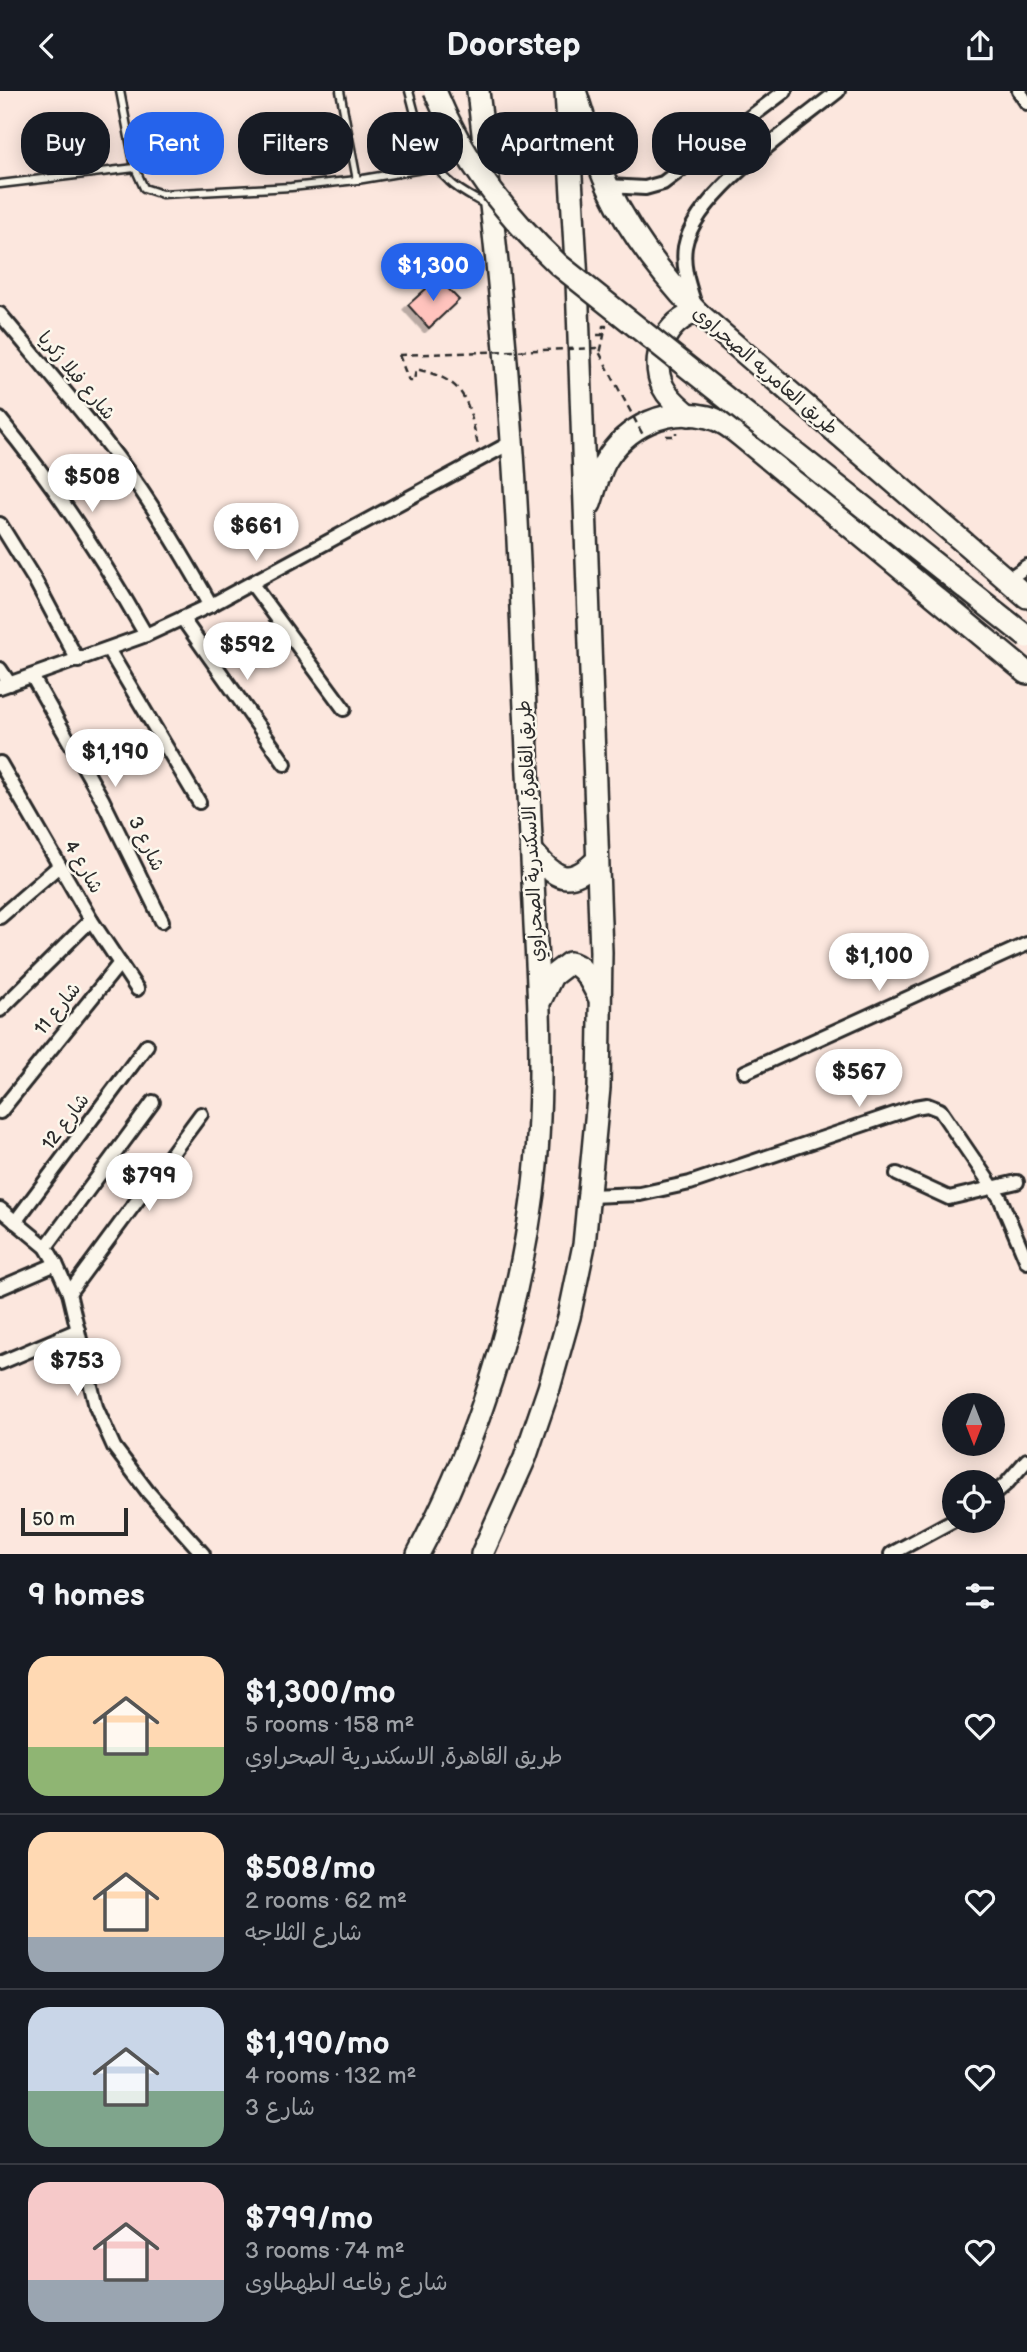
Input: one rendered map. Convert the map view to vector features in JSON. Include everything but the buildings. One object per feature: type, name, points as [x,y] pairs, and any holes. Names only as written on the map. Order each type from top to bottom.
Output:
[{"type":"highway","points":[[435,91],[468,158],[495,197],[525,233],[559,265],[1027,637]]},
{"type":"highway","name":"طريق القاهرة, الاسكندرية الصحراوي","points":[[418,1554],[437,1517],[472,1433],[499,1354],[519,1273],[533,1191],[538,1110],[539,1002],[512,442],[493,209],[478,91]]},
{"type":"highway","points":[[482,1554],[525,1458],[569,1317],[584,1245],[599,1088],[601,952],[577,281],[566,91]]},
{"type":"highway","name":"طريق العامريه الصحراوى","points":[[575,91],[608,186],[631,229],[666,279],[697,312],[1027,597]]},
{"type":"highway","points":[[689,415],[670,398],[662,385],[659,356],[668,330],[679,320],[697,312]]},
{"type":"highway","points":[[586,516],[603,465],[620,442],[656,418],[707,416],[720,421],[741,436],[1027,673]]},
{"type":"highway","points":[[532,851],[549,871],[560,877],[584,873],[597,860]]},
{"type":"highway","points":[[539,1002],[552,976],[569,963],[577,964],[585,972],[599,997]]},
{"type":"street","points":[[608,186],[645,188],[663,183],[785,91]]},
{"type":"street","points":[[697,312],[684,269],[690,230],[700,213],[716,194],[769,146],[838,91]]},
{"type":"street","points":[[1019,91],[1027,103]]},
{"type":"street","name":"شارع فيلا زكريا","points":[[0,314],[125,468],[178,548],[211,605]]},
{"type":"street","points":[[0,419],[58,493],[106,564],[146,635]]},
{"type":"street","points":[[0,669],[5,685],[146,635],[252,584],[512,442]]},
{"type":"street","points":[[0,524],[36,582],[78,661]]},
{"type":"street","points":[[1007,580],[1027,566]]},
{"type":"street","points":[[252,584],[344,709]]},
{"type":"street","points":[[182,618],[285,764]]},
{"type":"street","points":[[108,649],[200,801]]},
{"type":"street","name":"شارع 3","points":[[32,676],[102,799],[162,921]]},
{"type":"street","name":"شارع 4","points":[[0,763],[91,920],[137,989]]},
{"type":"street","points":[[0,917],[60,866]]},
{"type":"street","points":[[0,1010],[91,920]]},
{"type":"street","points":[[746,1072],[1027,944]]},
{"type":"street","name":"شارع 11","points":[[0,1111],[120,963]]},
{"type":"street","name":"شارع 12","points":[[15,1222],[147,1045]]},
{"type":"street","points":[[46,1247],[152,1103]]},
{"type":"street","points":[[589,1196],[640,1194],[690,1183],[915,1107],[928,1105],[940,1110],[995,1188],[1006,1208],[1027,1262]]},
{"type":"street","points":[[69,1293],[201,1114]]},
{"type":"street","points":[[897,1174],[950,1198],[1017,1182]]},
{"type":"street","points":[[0,1209],[46,1247],[56,1264],[69,1293],[96,1407],[114,1447],[148,1492],[204,1554]]},
{"type":"street","points":[[0,1289],[56,1264]]},
{"type":"street","points":[[0,1363],[78,1329]]},
{"type":"street","points":[[1005,1485],[1027,1460]]},
{"type":"street","points":[[891,1554],[942,1526]]},
{"type":"lane","points":[[120,91],[124,112]]},
{"type":"lane","points":[[340,91],[357,180]]},
{"type":"lane","points":[[409,91],[415,112]]},
{"type":"lane","points":[[0,184],[124,169]]},
{"type":"lane","points":[[138,175],[144,188],[162,194],[291,187],[387,175]]},
{"type":"lane","points":[[442,175],[450,183],[493,209]]},
{"type":"path","points":[[600,354],[606,326],[603,325],[602,335]]},
{"type":"path","points":[[481,459],[470,409],[463,394],[452,382],[438,374],[416,369],[414,381],[409,381],[399,355],[597,348],[643,437]]}]
